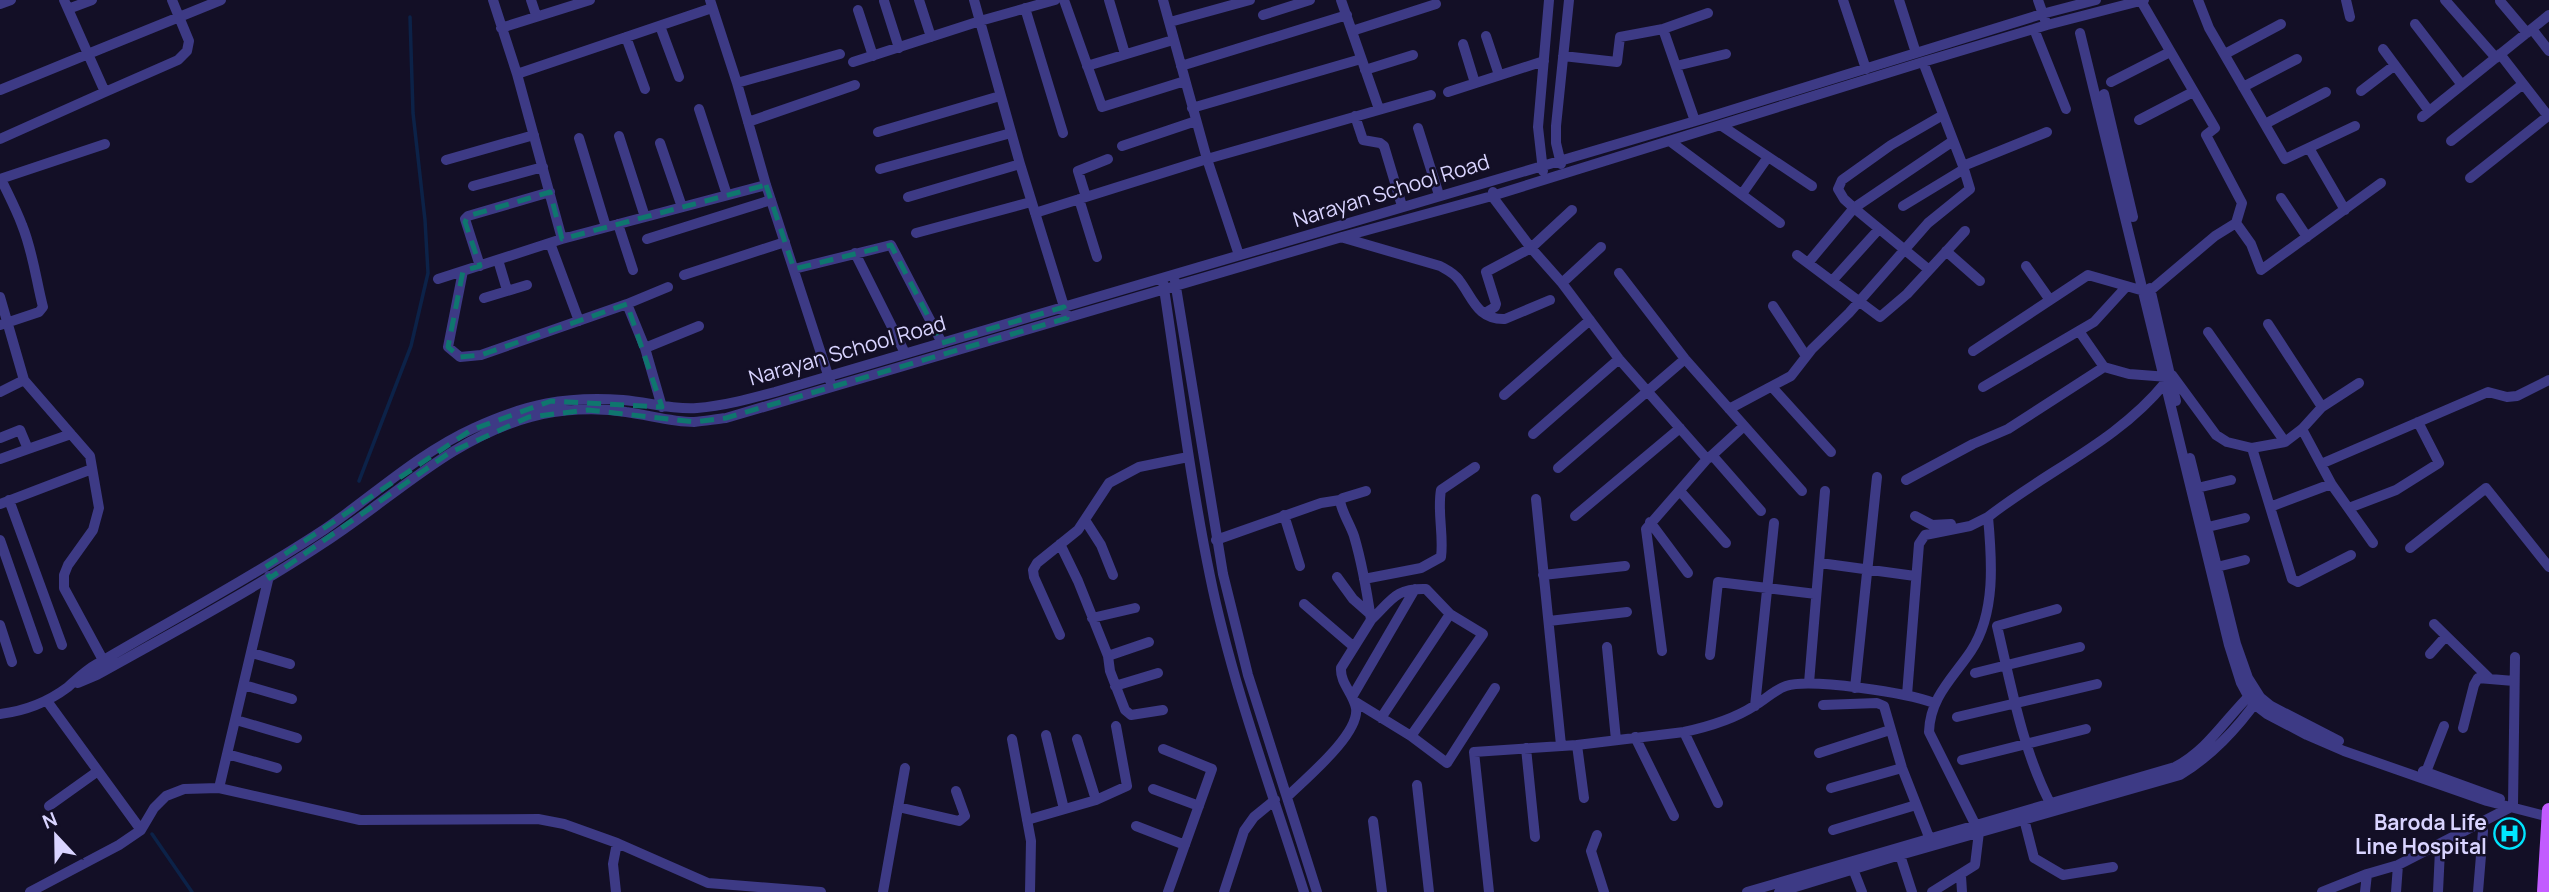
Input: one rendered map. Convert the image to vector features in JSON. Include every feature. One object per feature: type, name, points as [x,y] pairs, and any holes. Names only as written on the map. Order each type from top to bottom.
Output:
[{"type":"main road","points":[[2544,892],[2549,810]]},
{"type":"street","points":[[0,4],[11,0]]},
{"type":"street","points":[[92,0],[66,5],[105,92]]},
{"type":"street","points":[[0,139],[183,56],[189,41],[172,0]]},
{"type":"street","points":[[0,90],[221,0]]},
{"type":"street","points":[[493,0],[517,74],[562,239],[766,184]]},
{"type":"street","points":[[531,0],[536,16]]},
{"type":"street","points":[[501,28],[590,0]]},
{"type":"street","points":[[919,0],[931,37]]},
{"type":"street","points":[[0,714],[47,701],[103,660],[335,535],[449,453],[529,417],[553,413],[612,411],[695,422],[726,418],[830,381],[1065,313],[974,0]]},
{"type":"street","points":[[853,62],[1055,0]]},
{"type":"street","points":[[1064,0],[1102,107],[1185,81]]},
{"type":"street","points":[[1109,0],[1125,54]]},
{"type":"street","points":[[1163,0],[1207,159],[1239,255]]},
{"type":"street","points":[[1170,22],[1250,0]]},
{"type":"street","points":[[1263,15],[1310,0]]},
{"type":"street","points":[[1341,0],[1379,109]]},
{"type":"street","points":[[1545,177],[1541,165],[1538,127],[1549,0]]},
{"type":"street","points":[[1563,172],[1556,144],[1556,126],[1569,0]]},
{"type":"street","points":[[1843,0],[1866,69]]},
{"type":"street","points":[[1729,409],[1791,376],[1806,356],[1928,223],[1970,189],[1899,0]]},
{"type":"street","points":[[2038,0],[2047,26]]},
{"type":"street","name":"Narayan School Road","points":[[267,573],[418,461],[471,430],[524,408],[551,401],[625,400],[662,407],[695,408],[723,405],[830,381],[942,343],[1065,313],[1163,284],[1239,255],[1560,159],[1866,69],[1920,58],[2042,14],[2063,15],[2096,0]]},
{"type":"street","points":[[2198,0],[2209,28],[2285,159],[2355,126]]},
{"type":"street","points":[[2346,0],[2350,16]]},
{"type":"street","points":[[2445,0],[2523,84],[2548,116],[2470,178]]},
{"type":"street","points":[[884,1],[899,48]]},
{"type":"street","points":[[1317,892],[1248,675],[1216,540],[1175,280],[1492,196],[1545,177],[1722,126],[1920,58],[2047,26],[2063,15],[2142,1],[2215,128],[2206,135],[2242,203],[2236,223],[2215,236],[2147,291],[2088,275],[1973,351]]},
{"type":"street","points":[[2500,1],[2549,51]]},
{"type":"street","points":[[517,74],[660,26],[711,4],[830,381]]},
{"type":"street","points":[[1352,31],[1436,4]]},
{"type":"street","points":[[1025,8],[1063,133]]},
{"type":"street","points":[[858,10],[873,56]]},
{"type":"street","points":[[1563,56],[1617,62],[1620,37],[1663,29],[1708,13]]},
{"type":"street","points":[[1181,66],[1347,15]]},
{"type":"street","points":[[2063,15],[2080,33],[2102,100],[2229,645],[2241,683],[2267,714],[2307,735],[2344,751],[2487,801],[2549,817]]},
{"type":"street","points":[[2383,49],[2426,114],[2549,15]]},
{"type":"street","points":[[2225,54],[2281,24]]},
{"type":"street","points":[[2415,24],[2462,85]]},
{"type":"street","points":[[660,26],[679,77]]},
{"type":"street","points":[[1663,29],[1695,121]]},
{"type":"street","points":[[2034,29],[2066,109]]},
{"type":"street","points":[[1486,36],[1499,75]]},
{"type":"street","points":[[626,37],[645,89]]},
{"type":"street","points":[[1087,66],[1173,40]]},
{"type":"street","points":[[1463,44],[1475,83]]},
{"type":"street","points":[[2111,82],[2170,52]]},
{"type":"street","points":[[737,83],[839,54]]},
{"type":"street","points":[[1676,66],[1726,54]]},
{"type":"street","points":[[1192,108],[1363,64],[1413,55]]},
{"type":"street","points":[[2243,87],[2297,59]]},
{"type":"street","points":[[1448,92],[1544,61]]},
{"type":"street","points":[[2361,91],[2395,65]]},
{"type":"street","points":[[2451,141],[2523,84]]},
{"type":"street","points":[[748,122],[855,85]]},
{"type":"street","points":[[2139,120],[2193,92]]},
{"type":"street","points":[[2265,124],[2326,92]]},
{"type":"street","points":[[916,233],[1083,198],[1207,159],[1432,95]]},
{"type":"street","points":[[878,132],[1000,96]]},
{"type":"street","points":[[699,109],[727,195]]},
{"type":"street","points":[[1928,269],[1844,200],[1838,189],[1842,180],[1891,145],[1943,115]]},
{"type":"street","points":[[1355,116],[1363,141],[1384,146],[1402,206]]},
{"type":"street","points":[[1122,145],[1196,121]]},
{"type":"street","points":[[1722,126],[1812,186]]},
{"type":"street","points":[[1418,128],[1440,195]]},
{"type":"street","points":[[1903,206],[1964,168],[2047,132]]},
{"type":"street","points":[[880,169],[1011,133]]},
{"type":"street","points":[[446,160],[534,135]]},
{"type":"street","points":[[619,136],[645,217]]},
{"type":"street","points":[[579,138],[606,227]]},
{"type":"street","points":[[1808,263],[1854,208],[1953,141]]},
{"type":"street","points":[[1671,142],[1780,223]]},
{"type":"street","points":[[660,143],[682,207]]},
{"type":"street","points":[[4,324],[39,312],[43,307],[36,271],[22,225],[0,179],[105,144]]},
{"type":"street","points":[[2309,148],[2345,210]]},
{"type":"street","points":[[1742,194],[1768,157]]},
{"type":"street","points":[[1097,257],[1078,171],[1108,159]]},
{"type":"street","points":[[908,197],[1020,164]]},
{"type":"street","points":[[473,186],[543,167]]},
{"type":"street","points":[[1495,179],[1492,196],[1619,359],[1680,428],[1761,511]]},
{"type":"street","points":[[2236,223],[2251,244],[2261,270],[2381,183]]},
{"type":"street","points":[[480,266],[465,219],[550,192]]},
{"type":"street","points":[[2281,198],[2307,237]]},
{"type":"street","points":[[647,239],[771,201]]},
{"type":"street","points":[[1485,313],[1496,304],[1486,272],[1531,248],[1572,210]]},
{"type":"street","points":[[618,224],[633,270]]},
{"type":"street","points":[[1832,281],[1879,229]]},
{"type":"street","points":[[1797,255],[1880,317],[1907,294],[1965,231]]},
{"type":"street","points":[[438,279],[568,237]]},
{"type":"street","points":[[1342,237],[1440,266],[1460,281],[1473,304],[1497,320],[1550,300]]},
{"type":"street","points":[[684,275],[785,242]]},
{"type":"street","points":[[550,243],[579,321]]},
{"type":"street","points":[[794,269],[889,245],[894,247],[942,343]]},
{"type":"street","points":[[1562,283],[1601,247]]},
{"type":"street","points":[[1946,251],[1980,281]]},
{"type":"street","points":[[855,253],[905,354]]},
{"type":"street","points":[[498,260],[507,290]]},
{"type":"street","points":[[2026,266],[2050,300]]},
{"type":"street","points":[[463,271],[448,348],[460,357],[481,355],[668,287]]},
{"type":"street","points":[[1619,273],[1685,359],[1802,491]]},
{"type":"street","points":[[1163,284],[1188,457],[1210,578],[1236,679],[1304,892]]},
{"type":"street","points":[[484,298],[527,285]]},
{"type":"street","points":[[1983,387],[2094,322],[2126,287]]},
{"type":"street","points":[[2147,291],[2159,360],[2167,377],[2216,435],[2227,442],[2252,448],[2285,442],[2302,429],[2322,407],[2359,383]]},
{"type":"street","points":[[0,298],[4,324],[24,380],[90,456],[99,508],[93,530],[68,565],[64,575],[64,588],[103,660]]},
{"type":"street","points":[[627,304],[645,348],[662,407]]},
{"type":"street","points":[[1773,306],[1806,356]]},
{"type":"street","points":[[1504,395],[1590,320]]},
{"type":"street","points":[[2268,324],[2322,407]]},
{"type":"street","points":[[645,348],[699,326]]},
{"type":"street","points":[[2079,331],[2104,367],[2129,374],[2167,377]]},
{"type":"street","points":[[2208,332],[2285,442]]},
{"type":"street","points":[[1533,434],[1619,359]]},
{"type":"street","points":[[1558,468],[1685,359]]},
{"type":"street","points":[[1906,480],[1973,444],[2008,429],[2104,367]]},
{"type":"street","points":[[1907,695],[1917,550],[1925,535],[1970,526],[1988,517],[2008,501],[2112,434],[2149,402],[2167,377]]},
{"type":"street","points":[[0,392],[24,380]]},
{"type":"street","points":[[2321,464],[2488,392],[2507,397],[2517,396],[2549,380]]},
{"type":"street","points":[[1772,387],[1831,452]]},
{"type":"street","points":[[695,408],[695,422]]},
{"type":"street","points":[[2349,508],[2396,490],[2439,463],[2418,422]]},
{"type":"street","points":[[1662,651],[1646,528],[1710,457],[1744,426]]},
{"type":"street","points":[[1575,516],[1680,428]]},
{"type":"street","points":[[2302,429],[2331,484],[2373,543]]},
{"type":"street","points":[[0,438],[20,430],[28,449]]},
{"type":"street","points":[[0,459],[71,433]]},
{"type":"street","points":[[2252,448],[2295,582],[2351,555]]},
{"type":"street","points":[[1060,635],[1033,570],[1037,563],[1085,520],[1109,483],[1139,467],[1188,457]]},
{"type":"street","points":[[1364,579],[1421,568],[1441,557],[1441,490],[1475,467]]},
{"type":"street","points":[[62,645],[4,502],[92,469]]},
{"type":"street","points":[[1855,688],[1877,477]]},
{"type":"street","points":[[2194,488],[2231,480]]},
{"type":"street","points":[[2270,507],[2331,484]]},
{"type":"street","points":[[2194,488],[2208,527],[2236,643],[2254,697],[2311,729],[2346,744],[2490,794],[2513,806]]},
{"type":"street","points":[[2410,548],[2486,488],[2549,567]]},
{"type":"street","points":[[1216,540],[1284,515],[1366,491]]},
{"type":"street","points":[[1680,491],[1726,543]]},
{"type":"street","points":[[1809,683],[1825,491]]},
{"type":"street","points":[[1536,499],[1561,745]]},
{"type":"street","points":[[1340,500],[1355,540],[1371,617]]},
{"type":"street","points":[[1284,515],[1300,566]]},
{"type":"street","points":[[1915,516],[1925,522],[1941,525],[1988,517]]},
{"type":"street","points":[[1932,892],[1975,865],[1977,828],[1929,732],[1929,717],[1944,686],[1972,650],[1983,624],[1988,599],[1992,545],[1988,517]]},
{"type":"street","points":[[2208,527],[2245,518]]},
{"type":"street","points":[[1085,520],[1101,545],[1113,575]]},
{"type":"street","points":[[1650,522],[1688,573]]},
{"type":"street","points":[[1755,706],[1774,523]]},
{"type":"street","points":[[0,540],[38,649]]},
{"type":"street","points":[[1060,544],[1078,580],[1108,656],[1110,671],[1125,709],[1131,715],[1163,710]]},
{"type":"street","points":[[2217,567],[2245,560]]},
{"type":"street","points":[[1820,563],[1915,576]]},
{"type":"street","points":[[1543,575],[1625,566]]},
{"type":"street","points":[[219,788],[252,653],[267,573]]},
{"type":"street","points":[[66,688],[97,675],[267,573]]},
{"type":"street","points":[[1337,577],[1371,617]]},
{"type":"street","points":[[1710,655],[1718,582],[1816,594]]},
{"type":"street","points":[[1287,797],[1353,727],[1356,719],[1353,699],[1340,676],[1340,668],[1371,617],[1408,588],[1426,589],[1450,614],[1483,634],[1411,736]]},
{"type":"street","points":[[1353,699],[1415,589]]},
{"type":"street","points":[[1304,604],[1354,647]]},
{"type":"street","points":[[1092,618],[1135,608]]},
{"type":"street","points":[[2050,803],[2038,780],[2027,745],[1997,626],[2057,609]]},
{"type":"street","points":[[1549,621],[1627,612]]},
{"type":"street","points":[[1381,718],[1450,614]]},
{"type":"street","points":[[2434,624],[2488,678]]},
{"type":"street","points":[[0,625],[12,662]]},
{"type":"street","points":[[2430,654],[2446,636]]},
{"type":"street","points":[[1108,656],[1149,642]]},
{"type":"street","points":[[1607,647],[1616,740]]},
{"type":"street","points":[[1975,673],[2080,647]]},
{"type":"street","points":[[252,653],[290,664]]},
{"type":"street","points":[[2513,806],[2515,657]]},
{"type":"street","points":[[1115,685],[1158,673]]},
{"type":"street","points":[[2463,728],[2479,678],[2514,681]]},
{"type":"street","points":[[1489,892],[1474,752],[1577,745],[1684,732],[1755,706],[1786,686],[1809,683],[1907,695],[1934,703]]},
{"type":"street","points":[[1957,717],[2097,684]]},
{"type":"street","points":[[244,685],[292,699]]},
{"type":"street","points":[[1353,699],[1447,763],[1452,751],[1495,688]]},
{"type":"street","points":[[1779,892],[1900,855],[2050,803],[2175,768],[2192,758],[2254,697]]},
{"type":"street","points":[[1747,892],[1929,837],[2024,819],[2180,775],[2198,764],[2213,750],[2254,697]]},
{"type":"street","points":[[47,701],[141,830]]},
{"type":"street","points":[[1823,705],[1877,703],[1884,706],[1902,768],[1929,837]]},
{"type":"street","points":[[236,720],[297,738]]},
{"type":"street","points":[[1027,820],[1096,800],[1127,786],[1116,726]]},
{"type":"street","points":[[2426,772],[2444,726]]},
{"type":"street","points":[[1962,760],[2086,729]]},
{"type":"street","points":[[1819,753],[1890,730]]},
{"type":"street","points":[[1684,732],[1718,803]]},
{"type":"street","points":[[1045,735],[1063,809]]},
{"type":"street","points":[[1636,737],[1674,816]]},
{"type":"street","points":[[1012,739],[1031,841],[1030,892]]},
{"type":"street","points":[[1077,739],[1096,800]]},
{"type":"street","points":[[1577,745],[1584,798]]},
{"type":"street","points":[[1526,748],[1535,837]]},
{"type":"street","points":[[1163,749],[1212,769],[1168,892]]},
{"type":"street","points":[[227,754],[277,768]]},
{"type":"street","points":[[883,892],[905,768]]},
{"type":"street","points":[[1831,788],[1902,768]]},
{"type":"street","points":[[49,806],[98,771]]},
{"type":"street","points":[[1417,785],[1429,892]]},
{"type":"street","points":[[30,892],[119,845],[141,830],[154,808],[166,796],[184,789],[219,788],[359,820],[538,819],[564,824],[617,843],[716,888],[808,891]]},
{"type":"street","points":[[1153,789],[1199,806]]},
{"type":"street","points":[[898,807],[959,821],[965,816],[956,791]]},
{"type":"street","points":[[1224,892],[1244,831],[1254,817],[1275,800]]},
{"type":"street","points":[[1833,830],[1916,805]]},
{"type":"street","points":[[2322,892],[2398,865],[2513,806]]},
{"type":"street","points":[[2024,819],[2034,858],[2063,875],[2113,867]]},
{"type":"street","points":[[1373,821],[1382,892]]},
{"type":"street","points":[[2478,892],[2483,831],[2481,823]]},
{"type":"street","points":[[1136,826],[1185,845]]},
{"type":"street","points":[[1597,835],[1591,851],[1604,892]]},
{"type":"street","points":[[616,892],[614,864],[617,843]]},
{"type":"street","points":[[2438,846],[2438,892]]},
{"type":"street","points":[[1900,855],[1912,892]]},
{"type":"street","points":[[2396,892],[2398,865]]},
{"type":"street","points":[[1853,869],[1861,892]]},
{"type":"street","points":[[2365,892],[2367,874]]},
{"type":"street","points":[[1961,876],[1962,892]]},
{"type":"highlighted area","points":[[766,185],[794,269],[891,245],[942,343],[1064,307],[1067,318],[726,418],[695,422],[588,410],[529,417],[449,453],[270,578],[264,568],[471,430],[551,401],[662,407],[627,304],[481,355],[460,357],[448,347],[463,271],[480,266],[465,222],[468,216],[550,192],[562,239]]},
{"type":"waterway","points":[[359,481],[411,346],[428,273],[413,113],[410,17]]},
{"type":"waterway","points":[[152,834],[192,892]]},
{"type":"place","name":"Baroda Life Line Hospital","points":[[2510,834]]}]
